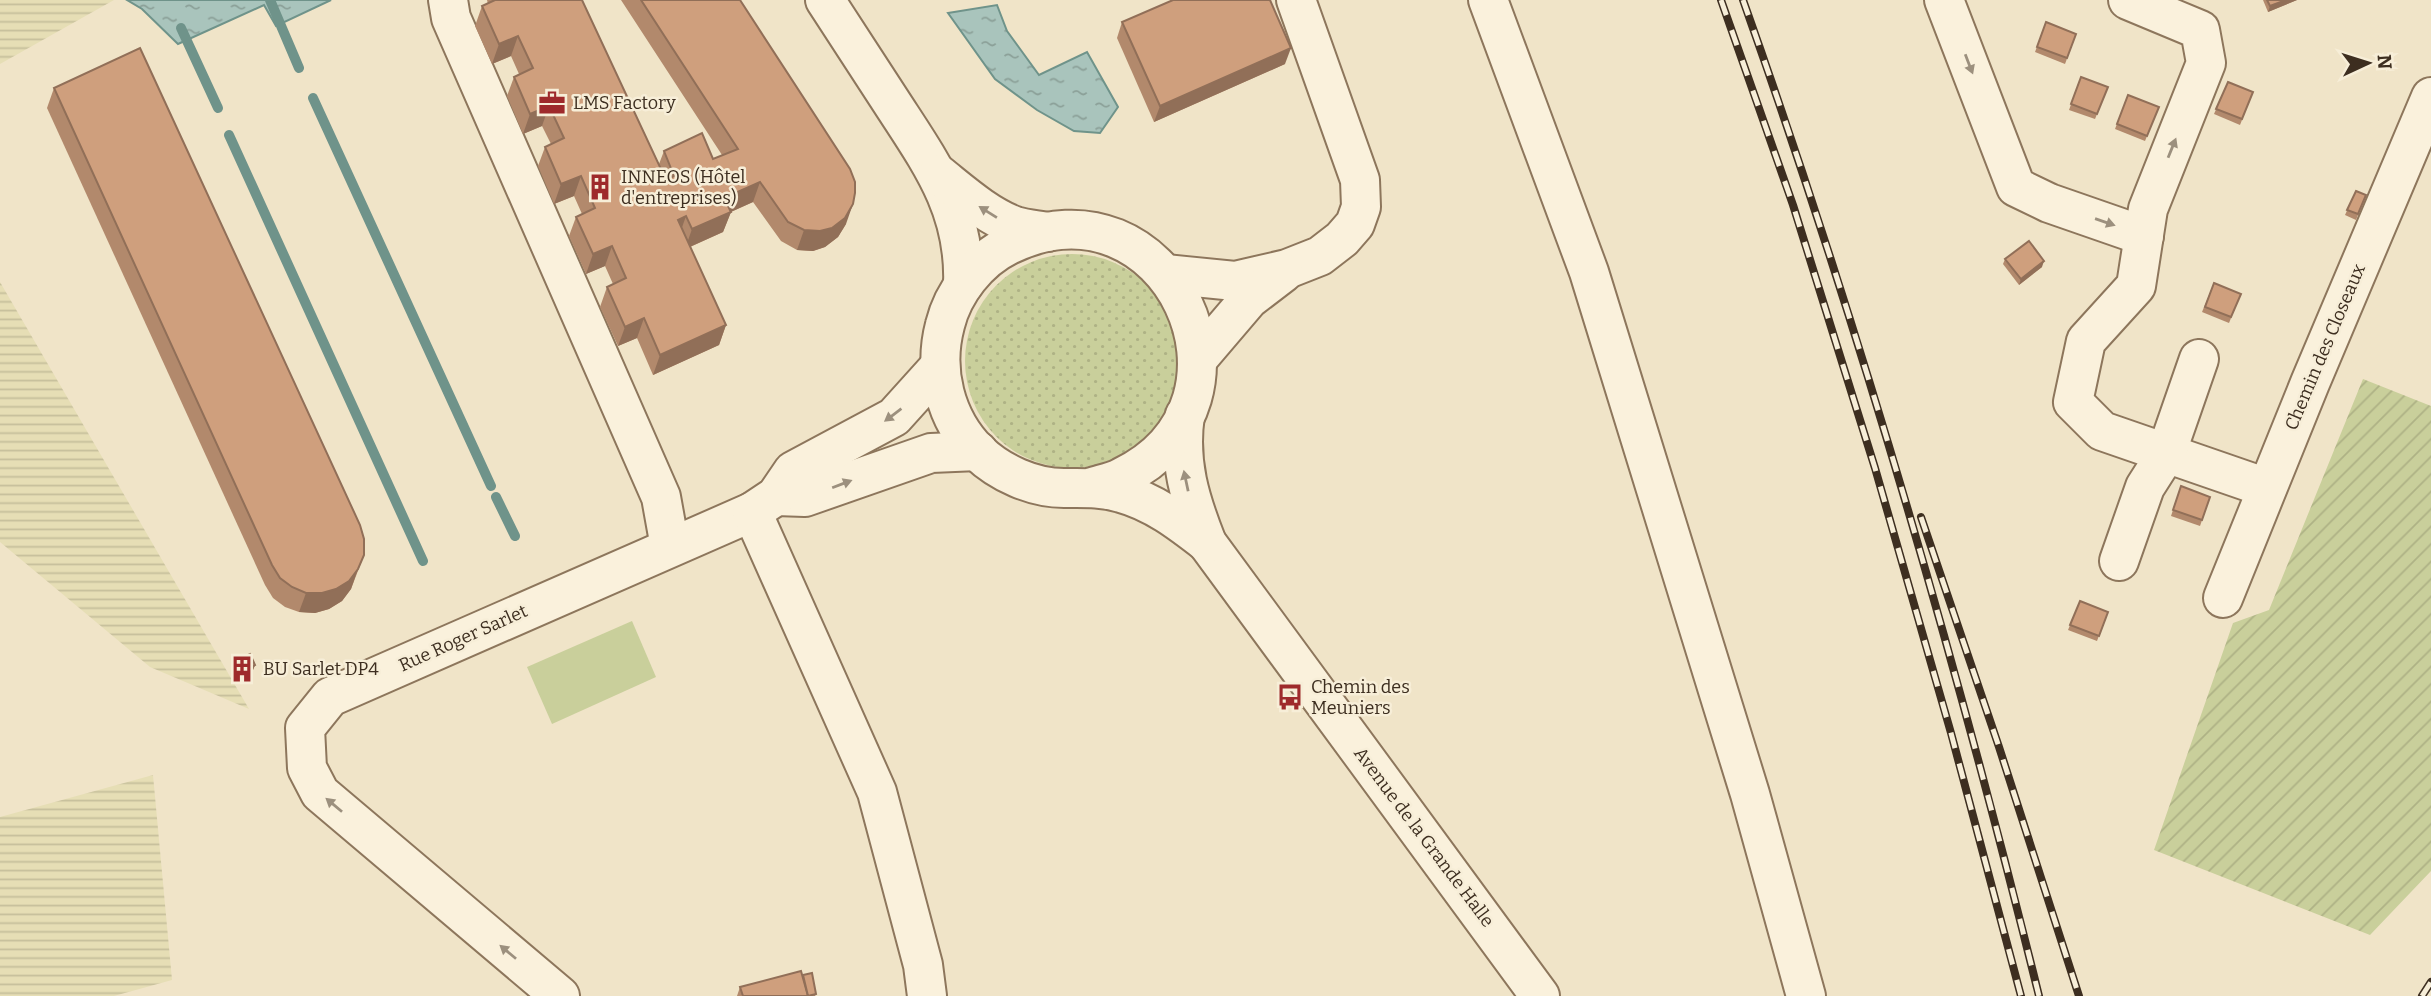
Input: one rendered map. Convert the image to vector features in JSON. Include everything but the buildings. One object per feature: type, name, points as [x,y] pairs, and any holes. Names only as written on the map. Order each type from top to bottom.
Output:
[{"type":"street","points":[[448,0],[451,18],[661,496],[670,547]]},
{"type":"street","points":[[825,0],[939,174],[961,242],[964,259],[963,285]]},
{"type":"street","points":[[1165,274],[1235,281],[1287,269],[1320,256],[1342,239],[1355,224],[1361,207],[1360,180],[1296,0]]},
{"type":"street","points":[[1488,0],[1589,272],[1750,794],[1806,996]]},
{"type":"street","points":[[1944,0],[2016,187],[2049,203],[2144,236]]},
{"type":"street","points":[[2128,0],[2200,30],[2206,63],[2148,209],[2136,286],[2086,341],[2073,402],[2102,431],[2267,488]]},
{"type":"street","name":"Chemin des Closeaux","points":[[2223,598],[2309,383],[2431,97]]},
{"type":"street","points":[[939,174],[974,204],[1017,226],[1048,232],[1080,231],[1111,238],[1131,247],[1165,274],[1188,310],[1194,331],[1197,360],[1192,395],[1185,415],[1174,434],[1150,459],[1121,477],[1092,487],[1061,488],[1030,483],[1002,470],[978,452],[958,426],[945,397],[940,366],[945,323],[963,285],[980,265],[1000,250],[1023,239],[1048,232]]},
{"type":"street","points":[[1197,360],[1249,299],[1287,269]]},
{"type":"street","points":[[2119,561],[2144,487],[2166,454],[2199,359]]},
{"type":"street","points":[[764,504],[793,471],[894,417],[940,366]]},
{"type":"street","name":"Avenue de la Grande Halle","points":[[1185,415],[1182,436],[1183,469],[1207,543]]},
{"type":"street","points":[[764,504],[805,497],[931,453],[978,452]]},
{"type":"street","name":"Avenue de la Grande Halle","points":[[1092,487],[1122,493],[1155,506],[1207,543],[1540,996]]},
{"type":"street","points":[[764,504],[877,792],[923,965],[927,996]]},
{"type":"street","name":"Rue Roger Sarlet","points":[[560,996],[320,793],[307,768],[305,728],[330,697],[764,504]]},
{"type":"shaded area","points":[[0,0],[114,0],[0,64]]},
{"type":"shaded area","points":[[0,282],[249,709],[150,667],[0,542]]},
{"type":"shaded area","points":[[153,775],[172,980],[114,996],[0,996],[0,817]]},
{"type":"green space","points":[[1072,254],[1093,256],[1113,263],[1131,272],[1147,286],[1161,302],[1170,320],[1177,340],[1177,382],[1170,402],[1161,420],[1147,436],[1131,450],[1113,459],[1093,466],[1072,468],[1051,466],[1031,459],[1013,450],[997,436],[983,420],[974,402],[967,382],[965,361],[967,340],[974,320],[983,302],[997,286],[1013,272],[1031,263],[1051,256]]},
{"type":"green space","points":[[2363,379],[2431,406],[2431,871],[2370,935],[2154,850],[2233,623],[2269,610]]},
{"type":"green space","points":[[632,621],[656,677],[552,724],[527,667]]},
{"type":"water","points":[[127,0],[331,0],[276,26],[264,5],[178,44],[142,9]]},
{"type":"water","points":[[997,5],[1007,31],[1039,75],[1087,52],[1118,107],[1100,133],[1074,131],[1037,110],[995,79],[948,13]]},
{"type":"waterway","points":[[270,0],[299,68]]},
{"type":"waterway","points":[[181,28],[218,108]]},
{"type":"waterway","points":[[313,98],[491,486]]},
{"type":"waterway","points":[[229,135],[423,561]]},
{"type":"waterway","points":[[496,497],[515,536]]},
{"type":"railway","points":[[1721,0],[1793,205],[1875,468],[1951,733],[2021,996]]},
{"type":"railway","points":[[1743,0],[1827,246],[1903,494],[1974,744],[2039,996]]},
{"type":"railway","points":[[1921,517],[2079,996]]},
{"type":"railway","points":[[2422,996],[2431,982]]},
{"type":"place","name":"LMS Factory","points":[[552,103]]},
{"type":"place","name":"INNEOS (Hôtel d'entreprises)","points":[[600,187]]},
{"type":"place","name":"BU Sarlet DP4","points":[[242,669]]},
{"type":"place","name":"Chemin des Meuniers","points":[[1290,697]]}]
